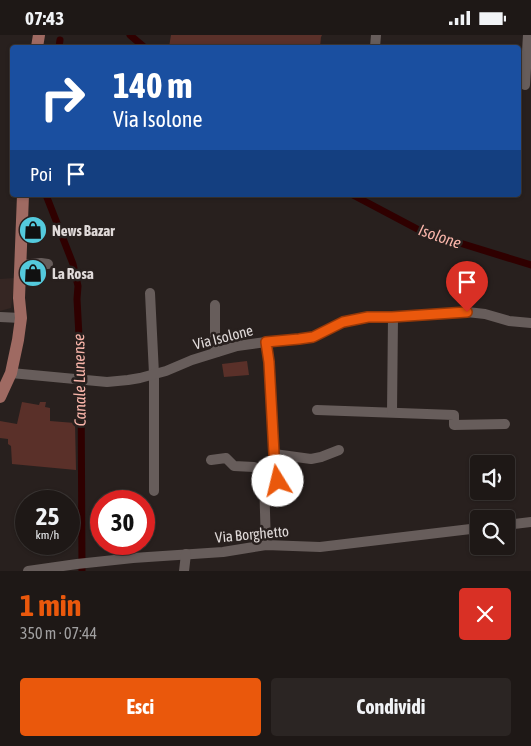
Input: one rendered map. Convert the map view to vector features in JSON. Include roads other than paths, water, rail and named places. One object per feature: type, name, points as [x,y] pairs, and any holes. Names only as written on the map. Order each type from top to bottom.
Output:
[{"type":"main road","points":[[0,397],[11,373],[18,340],[22,197]]},
{"type":"street","points":[[525,85],[528,35]]},
{"type":"street","points":[[20,265],[48,264]]},
{"type":"street","points":[[150,293],[154,374],[154,490]]},
{"type":"street","points":[[215,305],[216,351]]},
{"type":"street","name":"Via Isolone","points":[[11,373],[107,382],[128,380],[166,371],[216,351],[237,346],[313,337],[343,322],[368,317],[467,312],[509,321],[531,323]]},
{"type":"street","points":[[0,317],[20,318]]},
{"type":"street","points":[[392,317],[392,412]]},
{"type":"street","points":[[266,342],[269,362],[274,454],[280,493]]},
{"type":"street","points":[[317,410],[454,415],[454,425],[505,424]]},
{"type":"street","points":[[274,454],[311,459],[339,450]]},
{"type":"street","points":[[211,460],[226,458],[234,466],[254,467],[266,473],[276,469]]},
{"type":"street","points":[[266,473],[264,479],[266,545]]},
{"type":"street","points":[[515,524],[531,522]]},
{"type":"street","name":"Via Borghetto","points":[[28,571],[81,563],[223,552],[266,545],[320,547],[470,529]]},
{"type":"street","points":[[184,571],[186,555]]},
{"type":"waterway","name":"Isolone","points":[[130,35],[142,45]]},
{"type":"waterway","name":"Canale Lunense","points":[[59,45],[60,40]]},
{"type":"waterway","name":"Canale Lunense","points":[[47,197],[73,264],[78,286],[81,374],[82,571]]},
{"type":"waterway","name":"Isolone","points":[[357,197],[421,231],[531,265]]},
{"type":"place","name":"News Bazar","points":[[33,230]]},
{"type":"place","name":"La Rosa","points":[[33,273]]}]
